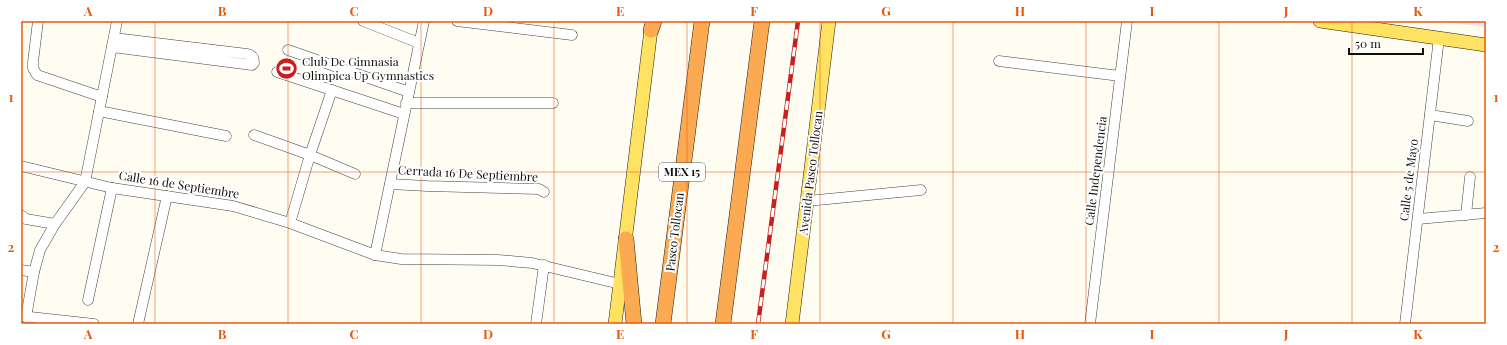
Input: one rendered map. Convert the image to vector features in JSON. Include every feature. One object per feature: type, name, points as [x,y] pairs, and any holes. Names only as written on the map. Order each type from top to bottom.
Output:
[{"type":"highway","name":"Paseo Tollocan","points":[[663,324],[702,21]]},
{"type":"highway","points":[[723,324],[762,21]]},
{"type":"highway","points":[[626,239],[634,324]]},
{"type":"highway","points":[[726,298],[726,324]]},
{"type":"main road","name":"Avenida Paseo Tollocan","points":[[792,324],[829,21]]},
{"type":"main road","points":[[1320,21],[1486,45]]},
{"type":"main road","points":[[615,324],[652,24]]},
{"type":"street","points":[[38,21],[33,62],[33,68],[37,75],[102,97]]},
{"type":"street","points":[[94,324],[73,323],[24,316],[40,250],[55,224],[85,182],[117,21]]},
{"type":"street","points":[[363,21],[419,43]]},
{"type":"street","points":[[375,255],[424,21]]},
{"type":"street","points":[[457,21],[572,35]]},
{"type":"street","name":"Calle Independencia","points":[[1090,324],[1127,21]]},
{"type":"street","name":"Calle 5 de Mayo","points":[[1405,324],[1439,38]]},
{"type":"street","points":[[113,42],[252,65]]},
{"type":"street","points":[[288,50],[408,98],[553,103]]},
{"type":"street","points":[[1000,61],[1120,76]]},
{"type":"street","points":[[277,72],[404,114]]},
{"type":"street","points":[[290,223],[310,155],[332,90]]},
{"type":"street","points":[[99,111],[226,136]]},
{"type":"street","points":[[1430,115],[1468,121]]},
{"type":"street","points":[[254,135],[310,155],[355,174]]},
{"type":"street","name":"Calle 16 de Septiembre","points":[[21,166],[112,188],[233,206],[290,223],[375,255],[401,259],[498,260],[532,262],[620,284]]},
{"type":"street","points":[[1466,215],[1470,177]]},
{"type":"street","name":"Cerrada 16 De Septiembre","points":[[390,184],[539,189],[544,192]]},
{"type":"street","points":[[88,300],[112,188]]},
{"type":"street","points":[[807,201],[921,190]]},
{"type":"street","points":[[138,324],[167,196]]},
{"type":"street","points":[[1418,220],[1486,213]]},
{"type":"street","points":[[21,215],[26,219],[55,224]]},
{"type":"street","points":[[536,324],[544,265]]},
{"type":"street","points":[[21,270],[34,272]]},
{"type":"shaded area","points":[[1436,21],[1486,21],[1486,27]]},
{"type":"railway","points":[[758,324],[798,21]]},
{"type":"place","name":"Club De Gimnasia Olimpica Up Gymnastics","points":[[286,69]]}]
